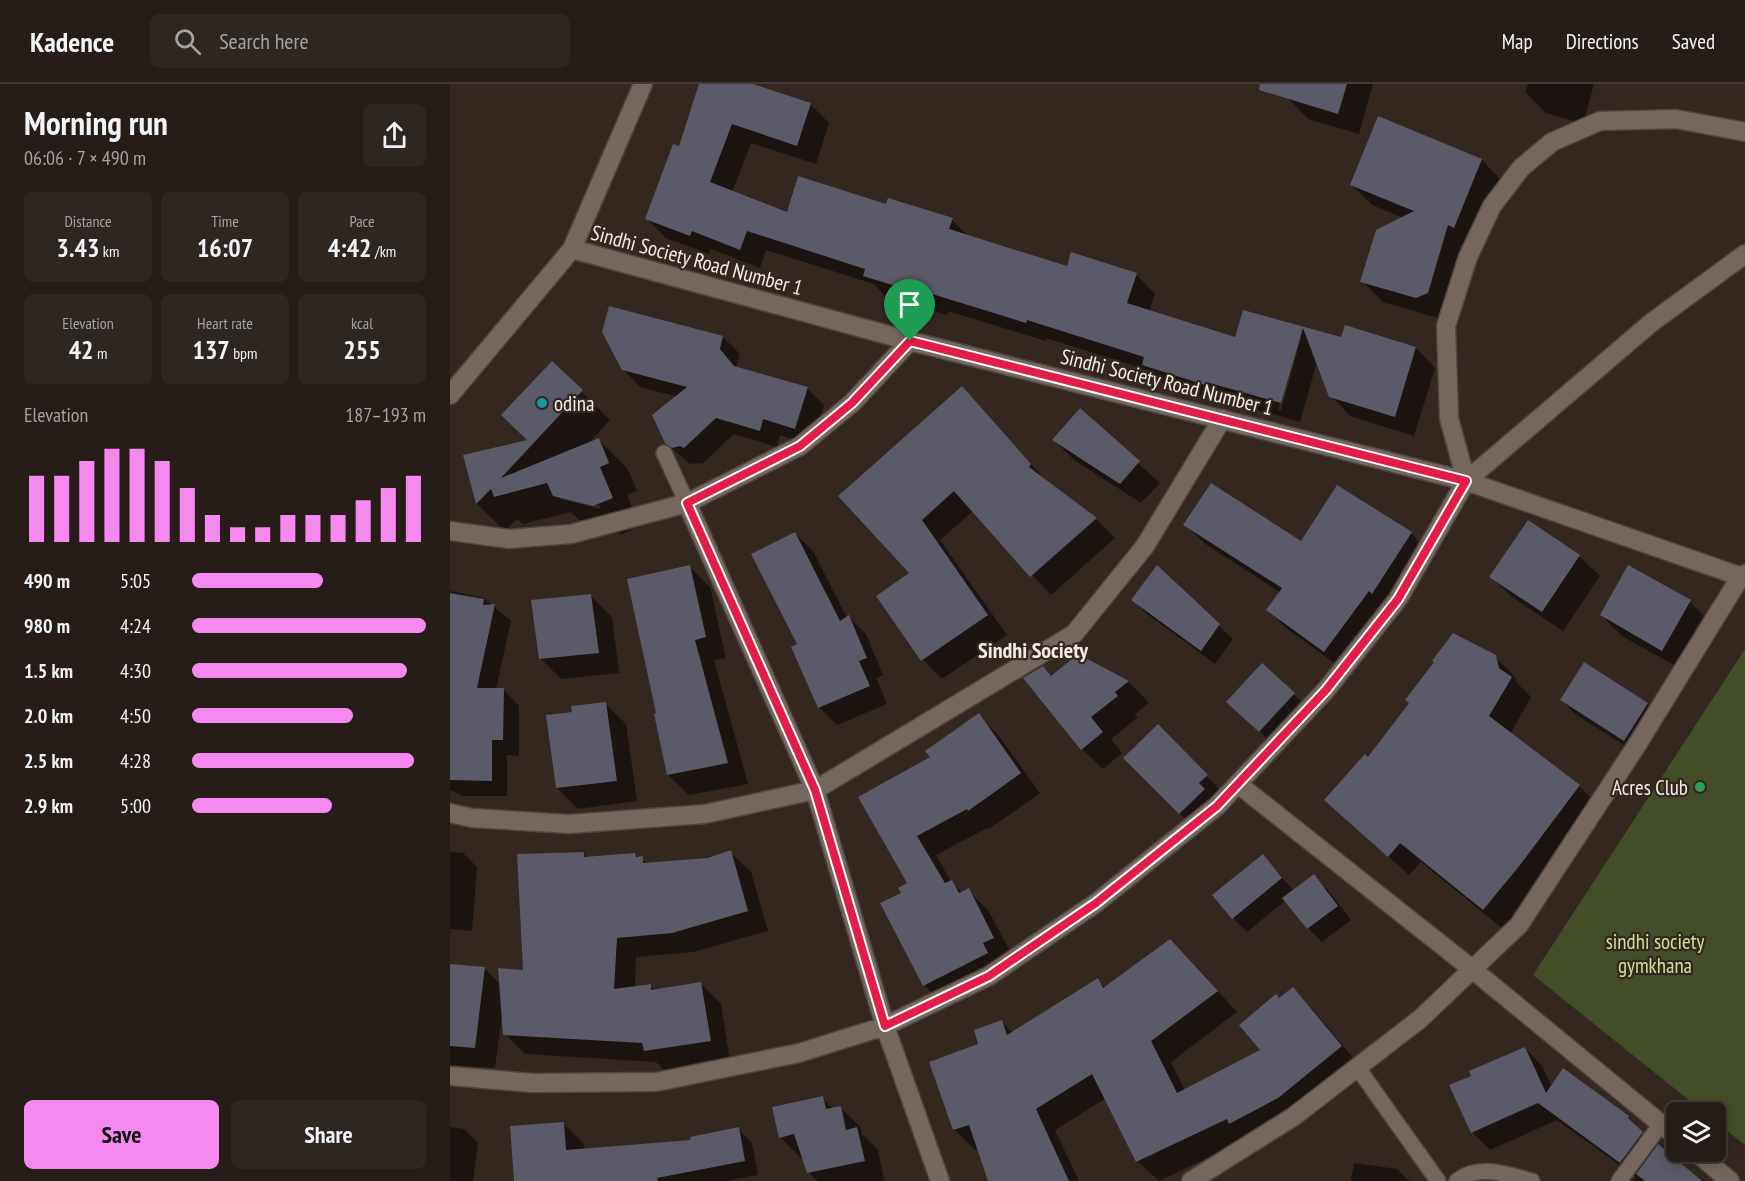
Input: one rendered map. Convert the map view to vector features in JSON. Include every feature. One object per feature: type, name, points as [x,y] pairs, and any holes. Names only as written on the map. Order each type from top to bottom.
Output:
[{"type":"street","points":[[450,395],[572,249],[643,84]]},
{"type":"street","points":[[1466,481],[1449,418],[1446,326],[1468,257],[1492,206],[1521,168],[1552,142],[1600,121],[1676,119],[1745,132]]},
{"type":"street","name":"Sindhi Society Road Number 1","points":[[572,249],[910,341],[1466,481],[1744,576]]},
{"type":"street","points":[[450,1076],[532,1083],[656,1082],[799,1053],[885,1026],[989,976],[1096,903],[1217,806],[1326,690],[1398,599],[1466,481],[1651,322],[1745,254]]},
{"type":"street","points":[[450,531],[509,539],[571,534],[687,503],[800,446],[852,403],[910,341]]},
{"type":"street","points":[[450,813],[472,818],[570,824],[705,814],[815,790],[1074,634],[1145,546],[1222,419]]},
{"type":"street","points":[[687,503],[815,790],[885,1026],[940,1181]]},
{"type":"street","points":[[1191,1181],[1293,1118],[1420,1019],[1519,925],[1744,576]]},
{"type":"street","points":[[1238,784],[1472,969],[1666,1128]]},
{"type":"street","points":[[1707,1162],[1730,1181]]},
{"type":"lane","points":[[664,453],[687,503]]},
{"type":"lane","points":[[1357,1067],[1438,1181]]},
{"type":"lane","points":[[1619,1181],[1661,1124]]},
{"type":"lane","points":[[1457,1181],[1464,1175],[1492,1171],[1532,1181]]},
{"type":"green space","name":"Acres Club","points":[[1745,649],[1745,1145],[1726,1130],[1726,1102],[1691,1102],[1533,975]]},
{"type":"building","points":[[699,84],[753,84],[811,103],[797,146],[732,124],[710,182],[787,212],[798,176],[886,204],[888,198],[953,218],[949,229],[1067,266],[1071,252],[1137,273],[1127,303],[1235,337],[1243,310],[1341,337],[1345,325],[1416,347],[1395,417],[1329,397],[1303,328],[1281,403],[1206,382],[1205,385],[1142,365],[1144,357],[1027,320],[1026,323],[929,293],[928,296],[863,276],[865,269],[747,231],[740,250],[692,231],[690,236],[645,219],[673,144],[679,146]]},
{"type":"building","points":[[1260,84],[1347,84],[1338,114],[1259,90]]},
{"type":"building","points":[[1378,116],[1482,159],[1454,228],[1448,225],[1428,293],[1416,298],[1360,282],[1376,230],[1414,211],[1350,185]]},
{"type":"building","points":[[609,306],[723,336],[720,349],[734,366],[808,387],[795,429],[763,419],[760,431],[716,418],[684,448],[680,446],[672,448],[665,443],[652,415],[687,387],[622,370],[602,332]]},
{"type":"building","points":[[552,361],[583,390],[501,478],[599,438],[609,463],[600,467],[613,498],[593,506],[553,496],[547,483],[494,497],[491,489],[476,504],[463,455],[527,440],[501,415]]},
{"type":"building","points":[[962,386],[1031,464],[1029,467],[1097,518],[1030,577],[954,491],[922,520],[988,615],[921,661],[876,596],[909,573],[838,496]]},
{"type":"building","points":[[1080,408],[1140,461],[1120,484],[1052,440]]},
{"type":"building","points":[[1211,483],[1301,541],[1337,485],[1412,532],[1372,594],[1369,591],[1324,652],[1266,610],[1282,588],[1183,525]]},
{"type":"building","points":[[1528,520],[1580,555],[1542,612],[1489,577]]},
{"type":"building","points":[[795,532],[840,621],[849,615],[867,658],[859,661],[870,686],[818,708],[791,647],[797,644],[751,554]]},
{"type":"building","points":[[690,565],[706,637],[695,640],[728,763],[667,775],[627,579]]},
{"type":"building","points":[[1157,565],[1220,624],[1201,651],[1131,600]]},
{"type":"building","points":[[1628,565],[1691,600],[1662,651],[1600,615]]},
{"type":"building","points":[[450,593],[484,599],[483,605],[495,604],[477,688],[504,688],[503,740],[492,740],[492,781],[450,780]]},
{"type":"building","points":[[591,594],[599,653],[539,659],[531,600]]},
{"type":"building","points":[[1453,633],[1496,655],[1499,668],[1512,677],[1489,716],[1580,785],[1483,910],[1400,843],[1388,857],[1324,800],[1365,754],[1368,757],[1409,703],[1405,700]]},
{"type":"building","points":[[1078,654],[1129,681],[1115,692],[1118,696],[1091,717],[1103,732],[1081,750],[1023,678],[1043,666],[1051,676]]},
{"type":"building","points":[[1584,662],[1648,703],[1624,741],[1560,700]]},
{"type":"building","points":[[1262,663],[1295,693],[1259,732],[1226,702]]},
{"type":"building","points":[[606,702],[617,781],[556,788],[546,715],[572,712],[571,706]]},
{"type":"building","points":[[979,713],[1021,773],[968,811],[967,809],[917,836],[945,883],[952,880],[959,893],[969,888],[994,938],[983,943],[988,953],[923,986],[880,903],[901,893],[898,888],[907,883],[858,797],[930,757],[925,751]]},
{"type":"building","points":[[1158,724],[1208,775],[1199,783],[1205,789],[1179,814],[1123,758]]},
{"type":"building","points":[[731,850],[748,911],[672,933],[617,938],[614,989],[651,984],[651,990],[701,982],[711,1041],[644,1051],[642,1043],[503,1035],[498,968],[523,970],[517,854],[584,852],[584,857],[635,853],[636,857],[643,856],[643,863],[708,858]]},
{"type":"building","points":[[1263,854],[1282,878],[1232,919],[1212,895]]},
{"type":"building","points":[[1314,874],[1338,906],[1307,929],[1282,898]]},
{"type":"building","points":[[1170,939],[1218,991],[1151,1041],[1177,1093],[1260,1050],[1239,1025],[1276,994],[1279,998],[1293,987],[1342,1046],[1278,1098],[1229,1124],[1227,1119],[1136,1162],[1092,1074],[1036,1109],[1069,1181],[988,1181],[969,1125],[953,1130],[929,1062],[978,1044],[974,1030],[1002,1020],[1007,1035],[1098,978],[1103,988]]},
{"type":"building","points":[[450,964],[485,967],[475,1048],[450,1046]]},
{"type":"building","points":[[1525,1047],[1546,1093],[1563,1068],[1629,1116],[1628,1118],[1643,1132],[1620,1163],[1538,1103],[1471,1133],[1449,1085],[1471,1076],[1469,1071]]},
{"type":"building","points":[[823,1096],[826,1109],[841,1106],[846,1130],[857,1127],[865,1161],[807,1173],[794,1134],[779,1138],[772,1107]]},
{"type":"building","points":[[564,1122],[566,1150],[691,1140],[690,1137],[739,1127],[745,1161],[657,1178],[658,1181],[514,1181],[510,1126]]},
{"type":"building","points":[[1658,1144],[1666,1151],[1666,1162],[1679,1162],[1702,1181],[1645,1181],[1636,1174]]},
{"type":"place","name":"odina","points":[[542,403]]},
{"type":"place","name":"Acres Club","points":[[1700,787]]},
{"type":"district","name":"Sindhi Society","points":[[1033,650]]},
{"type":"route","points":[[910,341],[1466,481],[1398,599],[1326,690],[1217,806],[1096,903],[989,976],[885,1026],[815,790],[687,503],[800,446],[852,403],[910,341]]},
{"type":"park label","name":"sindhi society gymkhana","points":[[1655,953]]}]
